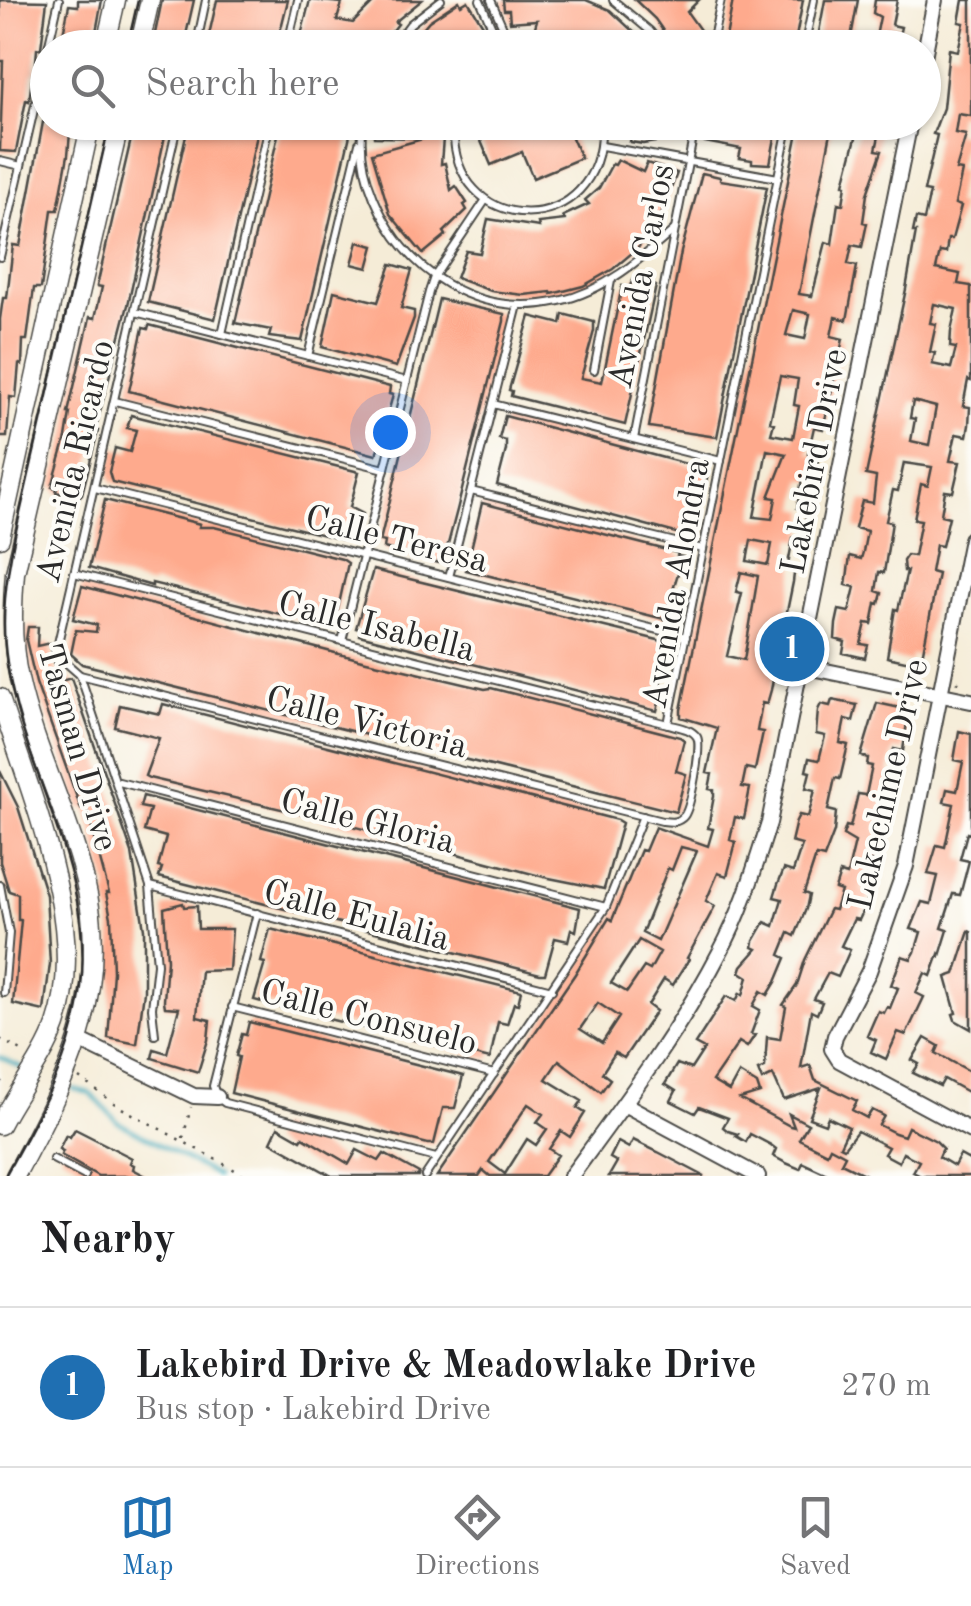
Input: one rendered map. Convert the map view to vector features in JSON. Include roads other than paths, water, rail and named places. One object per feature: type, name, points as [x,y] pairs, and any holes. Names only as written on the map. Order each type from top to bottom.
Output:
[{"type":"street","points":[[109,30],[116,0]]},
{"type":"street","points":[[142,30],[150,0]]},
{"type":"street","points":[[929,30],[935,0]]},
{"type":"street","points":[[0,538],[87,140]]},
{"type":"street","name":"Tasman Drive","points":[[3,1113],[38,1062],[66,1037],[92,962],[85,882],[20,682],[12,617],[24,534],[116,140]]},
{"type":"street","name":"Lakebird Drive","points":[[571,1176],[624,1104],[722,950],[770,823],[906,140]]},
{"type":"street","name":"Lakechime Drive","points":[[971,539],[906,866],[869,971],[834,1036],[832,1049],[838,1060],[971,1132]]},
{"type":"street","points":[[802,666],[971,701]]},
{"type":"street","name":"Tasman Drive","points":[[0,698],[60,900],[66,966],[61,1005],[68,1072],[15,1176]]},
{"type":"street","points":[[66,1037],[194,1096],[217,1097]]},
{"type":"street","points":[[624,1104],[758,1176]]},
{"type":"lane","points":[[52,30],[59,0]]},
{"type":"lane","points":[[200,30],[206,0]]},
{"type":"lane","points":[[291,30],[298,0]]},
{"type":"lane","points":[[406,30],[440,0]]},
{"type":"lane","points":[[480,0],[493,30]]},
{"type":"lane","points":[[492,0],[504,30]]},
{"type":"lane","points":[[613,0],[649,30]]},
{"type":"lane","points":[[715,30],[721,0]]},
{"type":"lane","points":[[808,30],[814,0]]},
{"type":"lane","points":[[0,256],[30,124]]},
{"type":"lane","name":"Avenida Ricardo","points":[[155,1035],[152,1008],[157,964],[150,886],[80,674],[64,661],[58,643],[174,140]]},
{"type":"lane","points":[[222,334],[266,140]]},
{"type":"lane","points":[[308,356],[359,140]]},
{"type":"lane","points":[[363,140],[366,176],[380,210],[414,262],[434,278],[475,296],[518,305],[568,299],[612,280],[676,228]]},
{"type":"lane","points":[[453,140],[457,164],[486,201],[524,213],[567,202],[584,187],[596,168],[602,140]]},
{"type":"lane","name":"Avenida Carlos","points":[[634,439],[692,140]]},
{"type":"lane","name":"Avenida Alondra","points":[[643,816],[674,822],[688,809],[700,746],[689,730],[668,724],[785,140]]},
{"type":"lane","points":[[602,146],[778,178]]},
{"type":"lane","points":[[0,161],[20,166]]},
{"type":"lane","points":[[342,642],[434,278],[486,201]]},
{"type":"lane","points":[[594,370],[612,280]]},
{"type":"lane","points":[[449,577],[518,305]]},
{"type":"lane","points":[[135,312],[407,381]]},
{"type":"lane","points":[[115,400],[385,468]]},
{"type":"lane","points":[[493,404],[721,461]]},
{"type":"lane","name":"Calle Teresa","points":[[95,488],[686,637]]},
{"type":"lane","points":[[471,491],[704,550]]},
{"type":"lane","name":"Calle Isabella","points":[[74,574],[668,724]]},
{"type":"lane","name":"Calle Victoria","points":[[80,674],[643,816]]},
{"type":"lane","name":"Calle Gloria","points":[[118,782],[606,906]]},
{"type":"lane","points":[[425,1176],[606,906],[643,816]]},
{"type":"lane","points":[[0,885],[9,955],[4,993]]},
{"type":"lane","name":"Calle Eulalia","points":[[150,886],[552,990]]},
{"type":"lane","points":[[257,914],[212,1086],[217,1097],[224,1103],[436,1158]]},
{"type":"lane","name":"Calle Consuelo","points":[[232,1007],[494,1074]]},
{"type":"lane","points":[[53,1159],[84,1176]]},
{"type":"waterway","points":[[0,1057],[23,1068]]},
{"type":"waterway","points":[[73,1089],[90,1093],[118,1122],[217,1176]]},
{"type":"tram line","points":[[131,30],[138,0]]},
{"type":"tram line","points":[[5,1176],[62,1061],[81,987],[82,944],[77,903],[68,862],[16,704],[4,630],[15,535],[106,140]]},
{"type":"place","name":"Lakebird Drive & Meadowlake Drive","points":[[792,649]]}]
